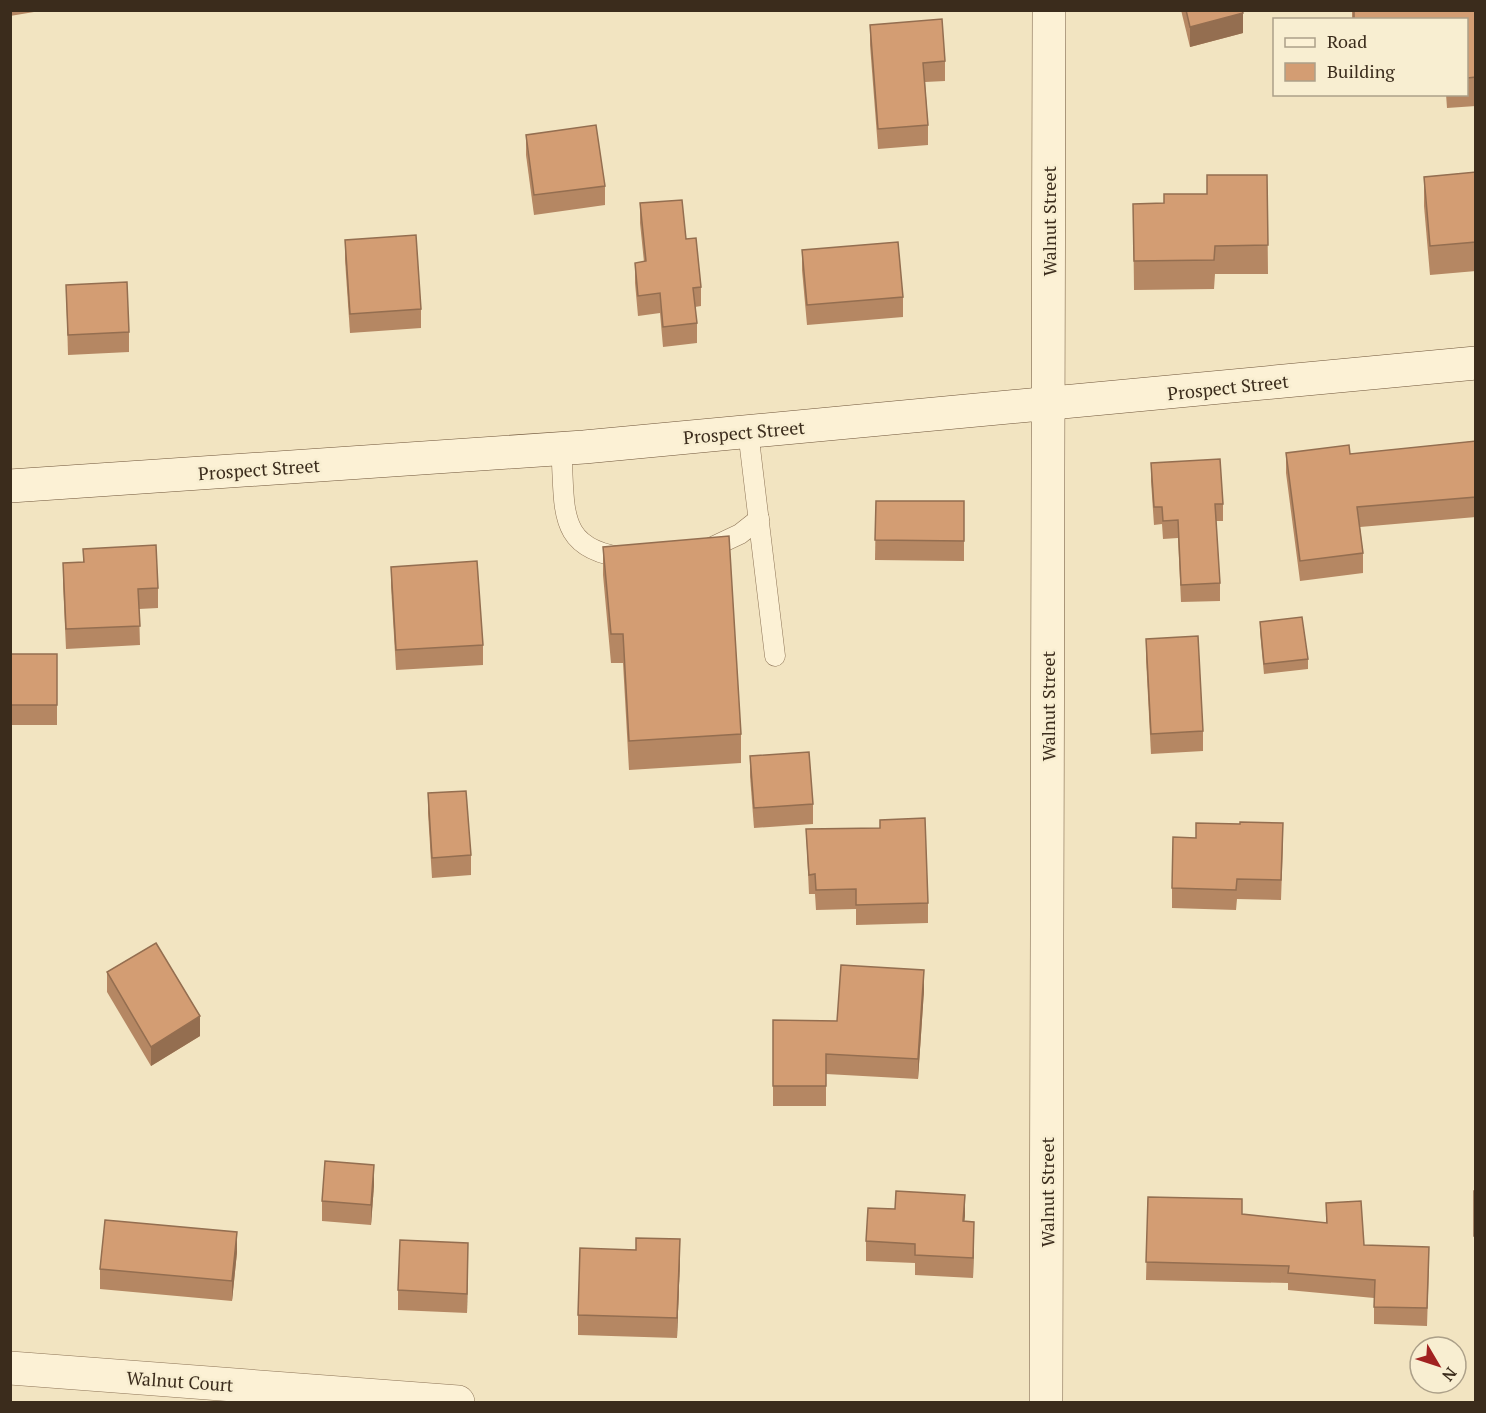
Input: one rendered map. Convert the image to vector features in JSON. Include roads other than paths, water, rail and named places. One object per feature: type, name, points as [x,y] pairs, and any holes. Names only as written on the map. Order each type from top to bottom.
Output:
[{"type":"street","name":"Walnut Street","points":[[1047,1402],[1049,10]]},
{"type":"street","name":"Prospect Street","points":[[10,486],[561,448],[1048,405],[1476,363]]},
{"type":"street","name":"Walnut Court","points":[[10,1368],[458,1402]]},
{"type":"lane","points":[[748,431],[775,656]]},
{"type":"lane","points":[[561,448],[568,526],[576,539],[612,556],[644,558]]},
{"type":"lane","points":[[691,553],[724,544],[759,519]]}]
